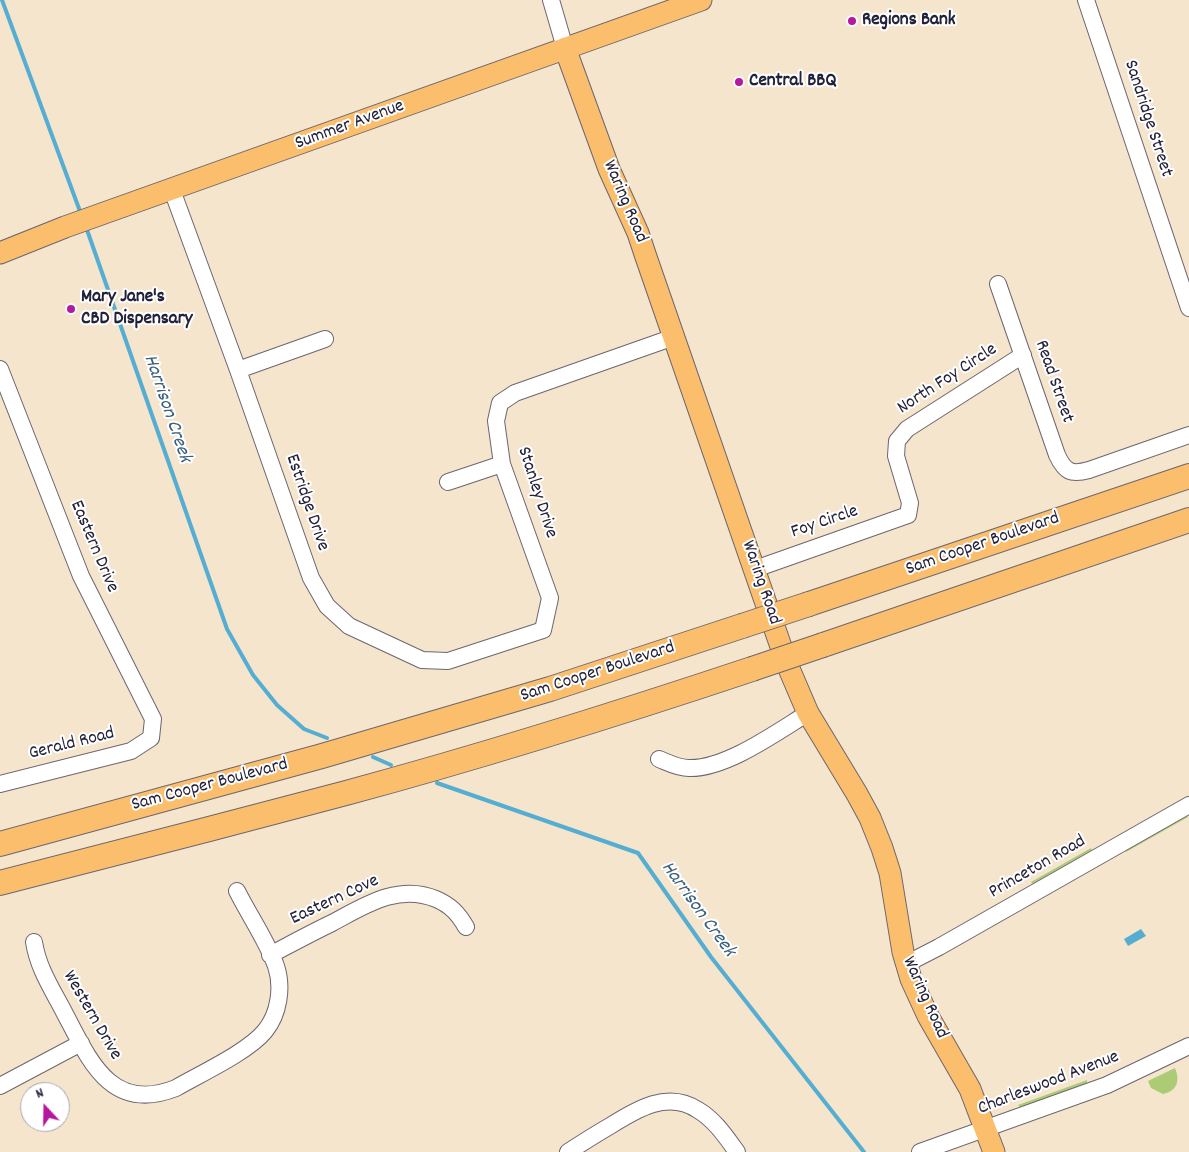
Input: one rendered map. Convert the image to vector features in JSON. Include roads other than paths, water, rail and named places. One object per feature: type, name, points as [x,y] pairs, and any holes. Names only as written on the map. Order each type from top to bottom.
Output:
[{"type":"highway","name":"Sam Cooper Boulevard","points":[[0,844],[322,756],[550,689],[1189,476]]},
{"type":"highway","points":[[0,883],[347,793],[632,709],[1189,520]]},
{"type":"main road","name":"Summer Avenue","points":[[0,252],[65,227],[701,0]]},
{"type":"main road","name":"Waring Road","points":[[566,48],[609,169],[641,241],[787,664],[808,714],[870,818],[882,848],[893,889],[906,964],[928,1016],[970,1089],[994,1152]]},
{"type":"street","name":"Waring Road","points":[[551,0],[566,48]]},
{"type":"street","name":"Sandridge Street","points":[[1086,0],[1189,308]]},
{"type":"street","name":"Estridge Drive","points":[[172,190],[311,578],[327,606],[349,626],[422,660],[448,660],[542,630]]},
{"type":"street","name":"Read Street","points":[[998,284],[1061,464],[1066,469],[1072,472],[1089,470],[1189,435]]},
{"type":"street","name":"Stanley Drive","points":[[542,630],[550,598],[502,464],[496,421],[500,403],[515,393],[674,337]]},
{"type":"street","points":[[238,370],[325,339]]},
{"type":"street","name":"North Foy Circle","points":[[908,515],[910,503],[896,456],[897,441],[908,429],[1023,354]]},
{"type":"street","name":"Eastern Drive","points":[[0,369],[81,576],[153,719],[151,738]]},
{"type":"street","points":[[448,482],[502,464]]},
{"type":"street","name":"Foy Circle","points":[[755,569],[908,515]]},
{"type":"street","points":[[659,759],[680,767],[690,768],[714,764],[758,744],[808,714]]},
{"type":"street","name":"Gerald Road","points":[[0,784],[131,751],[151,738]]},
{"type":"street","name":"Princeton Road","points":[[906,964],[963,934],[1189,806]]},
{"type":"street","points":[[237,891],[270,955]]},
{"type":"street","name":"Eastern Cove","points":[[270,955],[375,900],[401,894],[426,895],[445,903],[460,916],[466,927]]},
{"type":"street","name":"Western Drive","points":[[34,942],[39,966],[95,1067],[103,1077],[117,1087],[137,1094],[165,1093],[254,1042],[272,1019],[279,998],[276,966],[270,955]]},
{"type":"street","points":[[0,1086],[81,1043]]},
{"type":"street","name":"Charleswood Avenue","points":[[920,1152],[1113,1083],[1189,1046]]},
{"type":"street","points":[[568,1152],[639,1108],[666,1101],[687,1104],[700,1111],[713,1122],[737,1152]]},
{"type":"water","points":[[1141,929],[1146,936],[1128,946],[1124,939]]},
{"type":"waterway","name":"Harrison Creek","points":[[2,0],[81,214]]},
{"type":"waterway","name":"Harrison Creek","points":[[86,227],[227,629],[253,675],[277,705],[304,729],[327,738]]},
{"type":"waterway","name":"Harrison Creek","points":[[373,757],[391,765]]},
{"type":"waterway","name":"Harrison Creek","points":[[437,783],[638,853],[711,957],[864,1152]]},
{"type":"place","name":"Regions Bank","points":[[852,21]]},
{"type":"place","name":"Central BBQ","points":[[739,82]]},
{"type":"place","name":"Mary Jane's CBD Dispensary","points":[[71,309]]}]
